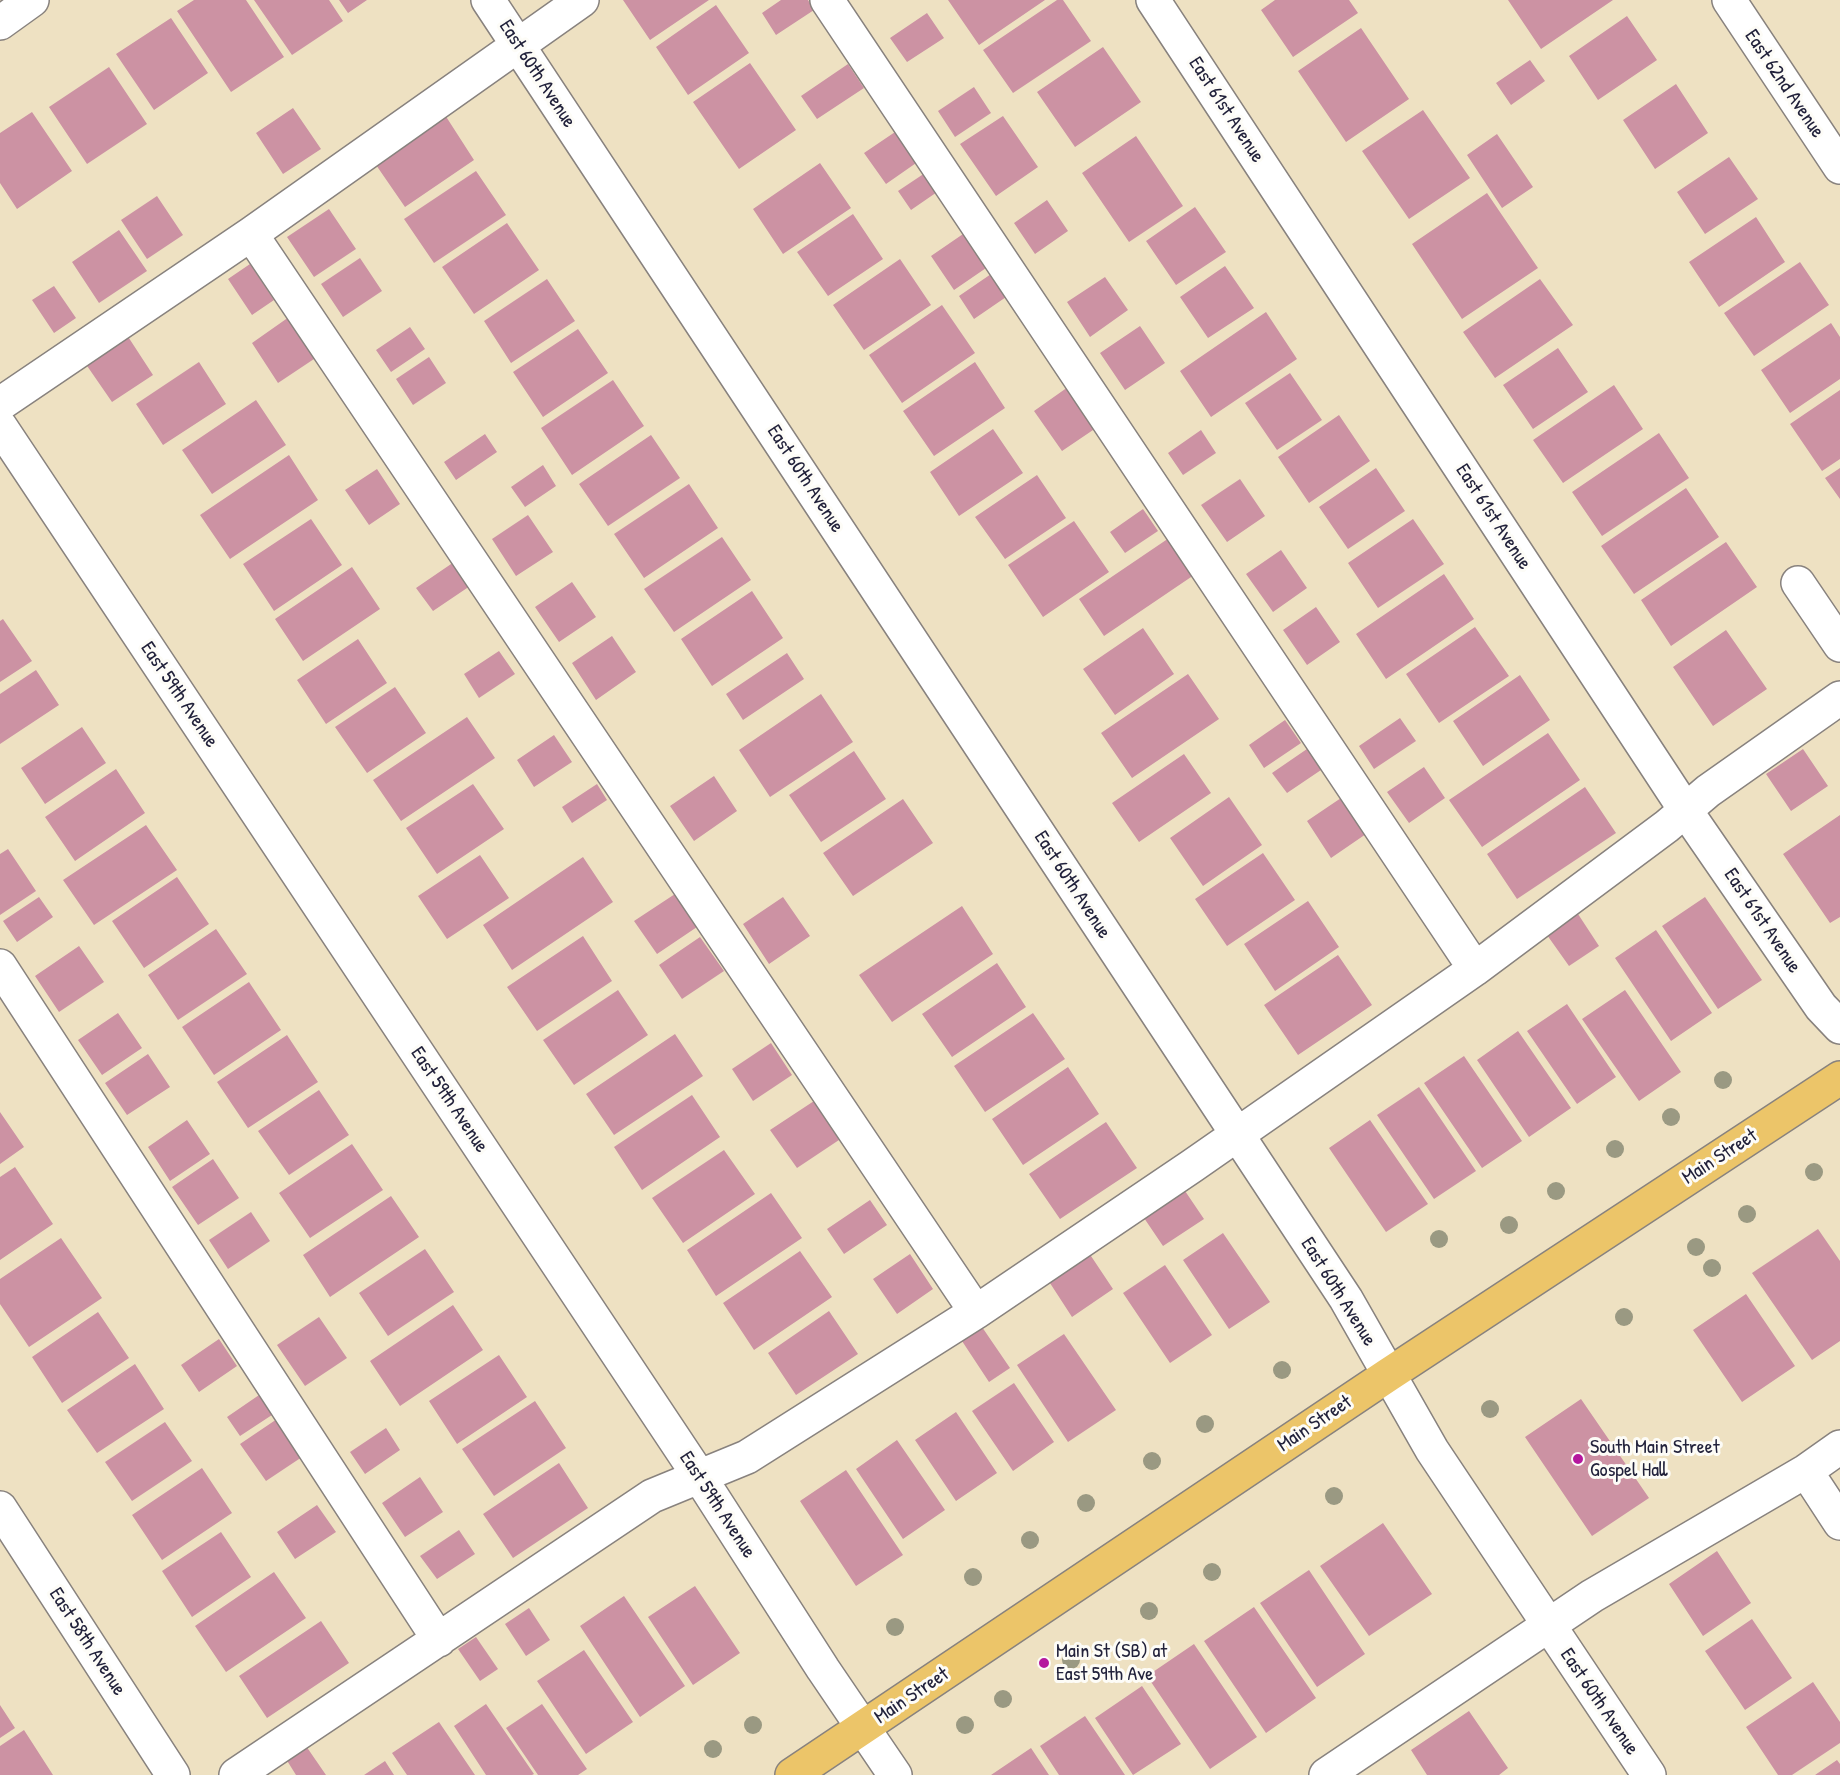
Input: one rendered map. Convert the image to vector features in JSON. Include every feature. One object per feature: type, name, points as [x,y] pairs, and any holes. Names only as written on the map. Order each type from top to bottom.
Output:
[{"type":"main road","name":"Main Street","points":[[792,1775],[1388,1375],[1840,1078]]},
{"type":"street","points":[[0,22],[32,0]]},
{"type":"street","name":"East 60th Avenue","points":[[488,0],[1346,1299],[1432,1450],[1649,1775]]},
{"type":"street","points":[[0,404],[251,234],[582,0]]},
{"type":"street","points":[[827,0],[1475,969]]},
{"type":"street","name":"East 61st Avenue","points":[[1153,0],[1686,811],[1816,1000],[1840,1028]]},
{"type":"street","name":"East 62nd Avenue","points":[[1729,0],[1840,168]]},
{"type":"street","points":[[251,234],[976,1312]]},
{"type":"street","name":"East 59th Avenue","points":[[0,426],[699,1476],[895,1775]]},
{"type":"street","points":[[1798,582],[1840,645]]},
{"type":"street","points":[[236,1775],[652,1496],[747,1457],[976,1312],[1475,969],[1686,811],[1708,791],[1840,698]]},
{"type":"street","points":[[0,966],[439,1640]]},
{"type":"street","points":[[1326,1775],[1592,1596],[1806,1471],[1840,1447]]},
{"type":"street","points":[[1806,1471],[1840,1523]]},
{"type":"street","name":"East 58th Avenue","points":[[0,1508],[173,1775]]},
{"type":"building","points":[[194,0],[246,0],[284,57],[231,92],[177,11]]},
{"type":"building","points":[[254,0],[329,0],[343,21],[292,55]]},
{"type":"building","points":[[339,0],[367,0],[348,13]]},
{"type":"building","points":[[623,0],[709,0],[650,40]]},
{"type":"building","points":[[781,0],[808,0],[814,10],[776,35],[762,13]]},
{"type":"building","points":[[948,0],[1045,0],[979,45]]},
{"type":"building","points":[[1057,0],[1063,0],[1091,41],[1013,93],[983,50]]},
{"type":"building","points":[[1275,0],[1349,0],[1358,13],[1293,57],[1261,10]]},
{"type":"building","points":[[1508,0],[1613,0],[1541,49]]},
{"type":"building","points":[[716,5],[749,53],[688,95],[656,47]]},
{"type":"building","points":[[927,13],[944,38],[907,62],[890,38]]},
{"type":"building","points":[[1627,16],[1657,60],[1598,100],[1569,56]]},
{"type":"building","points":[[171,18],[208,73],[154,110],[116,54]]},
{"type":"building","points":[[1361,28],[1409,99],[1346,142],[1298,71]]},
{"type":"building","points":[[1103,47],[1141,102],[1075,147],[1037,92]]},
{"type":"building","points":[[1530,60],[1545,81],[1511,105],[1496,83]]},
{"type":"building","points":[[750,63],[796,130],[739,169],[693,102]]},
{"type":"building","points":[[848,64],[864,88],[817,119],[801,96]]},
{"type":"building","points":[[109,67],[147,124],[87,164],[49,107]]},
{"type":"building","points":[[1676,84],[1708,133],[1655,169],[1623,120]]},
{"type":"building","points":[[974,87],[991,113],[955,137],[938,111]]},
{"type":"building","points":[[293,108],[321,149],[283,174],[256,133]]},
{"type":"building","points":[[1423,110],[1470,178],[1409,219],[1362,151]]},
{"type":"building","points":[[32,112],[72,171],[17,209],[0,183],[0,133]]},
{"type":"building","points":[[445,115],[474,160],[405,207],[374,162]]},
{"type":"building","points":[[1003,116],[1038,167],[996,196],[960,144]]},
{"type":"building","points":[[898,130],[919,161],[886,184],[864,153]]},
{"type":"building","points":[[1497,134],[1533,187],[1502,208],[1467,155]]},
{"type":"building","points":[[1136,136],[1183,206],[1129,242],[1082,173]]},
{"type":"building","points":[[1729,157],[1758,199],[1705,234],[1677,192]]},
{"type":"building","points":[[820,163],[851,208],[783,254],[753,209]]},
{"type":"building","points":[[476,171],[506,215],[434,263],[404,219]]},
{"type":"building","points":[[928,171],[940,190],[911,210],[898,191]]},
{"type":"building","points":[[1487,193],[1538,268],[1462,319],[1412,244]]},
{"type":"building","points":[[157,196],[183,235],[147,259],[121,220]]},
{"type":"building","points":[[1047,200],[1068,231],[1035,254],[1014,223]]},
{"type":"building","points":[[1195,207],[1226,252],[1176,285],[1146,241]]},
{"type":"building","points":[[329,209],[356,249],[314,277],[287,237]]},
{"type":"building","points":[[853,214],[883,259],[828,296],[797,252]]},
{"type":"building","points":[[1756,217],[1785,262],[1719,307],[1689,262]]},
{"type":"building","points":[[507,223],[539,270],[474,314],[442,267]]},
{"type":"building","points":[[119,230],[147,271],[99,303],[72,262]]},
{"type":"building","points":[[966,232],[989,266],[954,290],[931,256]]},
{"type":"building","points":[[360,258],[382,291],[343,317],[321,284]]},
{"type":"building","points":[[900,259],[931,305],[864,350],[833,305]]},
{"type":"building","points":[[1800,262],[1829,305],[1754,356],[1724,313]]},
{"type":"building","points":[[250,264],[274,300],[252,315],[228,279]]},
{"type":"building","points":[[1225,266],[1254,308],[1208,338],[1180,297]]},
{"type":"building","points":[[994,272],[1009,295],[974,319],[959,296]]},
{"type":"building","points":[[1105,277],[1128,310],[1090,337],[1067,302]]},
{"type":"building","points":[[547,279],[575,321],[511,363],[484,321]]},
{"type":"building","points":[[1540,279],[1573,325],[1495,378],[1463,332]]},
{"type":"building","points":[[54,286],[76,318],[54,333],[32,300]]},
{"type":"building","points":[[942,305],[975,353],[902,403],[869,355]]},
{"type":"building","points":[[1266,312],[1297,359],[1211,417],[1180,371]]},
{"type":"building","points":[[289,317],[317,357],[278,383],[252,343]]},
{"type":"building","points":[[1831,323],[1840,337],[1840,379],[1790,413],[1761,370]]},
{"type":"building","points":[[1140,326],[1165,363],[1125,390],[1100,353]]},
{"type":"building","points":[[410,327],[425,349],[391,372],[376,350]]},
{"type":"building","points":[[578,329],[608,373],[543,417],[513,372]]},
{"type":"building","points":[[125,332],[153,375],[112,402],[83,360]]},
{"type":"building","points":[[1558,348],[1588,392],[1533,429],[1503,385]]},
{"type":"building","points":[[429,357],[446,383],[413,405],[396,379]]},
{"type":"building","points":[[199,362],[226,404],[163,445],[136,404]]},
{"type":"building","points":[[975,362],[1005,408],[934,456],[903,411]]},
{"type":"building","points":[[1290,373],[1322,420],[1277,450],[1245,403]]},
{"type":"building","points":[[613,380],[644,426],[572,475],[541,428]]},
{"type":"building","points":[[1614,385],[1643,429],[1563,483],[1533,440]]},
{"type":"building","points":[[1068,387],[1096,428],[1062,451],[1034,411]]},
{"type":"building","points":[[1840,390],[1840,459],[1822,471],[1790,424]]},
{"type":"building","points":[[256,400],[286,445],[212,494],[182,450]]},
{"type":"building","points":[[1339,415],[1370,461],[1309,503],[1278,457]]},
{"type":"building","points":[[993,429],[1023,473],[959,516],[930,472]]},
{"type":"building","points":[[1201,430],[1216,453],[1183,475],[1168,453]]},
{"type":"building","points":[[1659,433],[1689,478],[1602,536],[1572,492]]},
{"type":"building","points":[[485,434],[497,452],[456,480],[444,462]]},
{"type":"building","points":[[651,435],[680,478],[608,526],[579,484]]},
{"type":"building","points":[[289,455],[318,500],[230,559],[200,515]]},
{"type":"building","points":[[543,465],[556,486],[525,507],[511,487]]},
{"type":"building","points":[[1376,468],[1405,511],[1348,549],[1319,507]]},
{"type":"building","points":[[1840,468],[1840,499],[1825,478]]},
{"type":"building","points":[[377,469],[400,504],[369,525],[345,490]]},
{"type":"building","points":[[1037,475],[1066,518],[1005,559],[975,517]]},
{"type":"building","points":[[1240,479],[1265,516],[1227,542],[1201,505]]},
{"type":"building","points":[[689,484],[718,528],[644,578],[614,534]]},
{"type":"building","points":[[1686,488],[1719,537],[1634,594],[1601,546]]},
{"type":"building","points":[[1143,509],[1158,531],[1125,553],[1110,532]]},
{"type":"building","points":[[528,515],[553,552],[516,576],[492,539]]},
{"type":"building","points":[[311,519],[342,565],[274,611],[243,564]]},
{"type":"building","points":[[1413,519],[1444,564],[1378,608],[1348,563]]},
{"type":"building","points":[[1074,521],[1109,572],[1043,617],[1008,565]]},
{"type":"building","points":[[1172,536],[1197,573],[1104,636],[1079,599]]},
{"type":"building","points":[[722,537],[751,580],[674,632],[644,589]]},
{"type":"building","points":[[1726,542],[1757,587],[1671,646],[1641,600]]},
{"type":"building","points":[[1281,550],[1307,588],[1273,612],[1246,574]]},
{"type":"building","points":[[454,562],[470,586],[433,611],[416,588]]},
{"type":"building","points":[[352,567],[380,609],[303,661],[275,619]]},
{"type":"building","points":[[1444,574],[1474,619],[1386,679],[1356,634]]},
{"type":"building","points":[[572,582],[596,617],[559,642],[535,607]]},
{"type":"building","points":[[752,591],[783,638],[712,686],[681,639]]},
{"type":"building","points":[[1316,607],[1340,642],[1307,665],[1283,630]]},
{"type":"building","points":[[3,619],[32,661],[0,682],[0,621]]},
{"type":"building","points":[[1475,627],[1509,676],[1439,723],[1406,674]]},
{"type":"building","points":[[1143,628],[1174,674],[1115,715],[1083,669]]},
{"type":"building","points":[[1726,630],[1767,689],[1713,726],[1673,667]]},
{"type":"building","points":[[612,636],[636,672],[596,700],[572,663]]},
{"type":"building","points":[[358,639],[387,683],[326,724],[297,680]]},
{"type":"building","points":[[499,651],[515,674],[479,698],[464,674]]},
{"type":"building","points":[[787,653],[804,679],[743,720],[726,694]]},
{"type":"building","points":[[36,670],[59,705],[0,744],[0,694]]},
{"type":"building","points":[[1188,674],[1219,719],[1132,778],[1101,733]]},
{"type":"building","points":[[1520,675],[1550,720],[1483,766],[1453,721]]},
{"type":"building","points":[[395,687],[426,733],[367,773],[335,727]]},
{"type":"building","points":[[821,694],[853,742],[770,797],[739,750]]},
{"type":"building","points":[[467,717],[495,758],[401,821],[373,780]]},
{"type":"building","points":[[1400,718],[1416,741],[1374,769],[1359,746]]},
{"type":"building","points":[[1285,720],[1301,743],[1264,768],[1249,745]]},
{"type":"building","points":[[82,727],[106,763],[45,804],[21,768]]},
{"type":"building","points":[[1548,733],[1580,780],[1482,847],[1449,800]]},
{"type":"building","points":[[554,735],[572,762],[534,787],[517,760]]},
{"type":"building","points":[[1307,749],[1321,770],[1287,793],[1272,773]]},
{"type":"building","points":[[1803,749],[1828,786],[1791,811],[1766,774]]},
{"type":"building","points":[[854,751],[886,799],[821,842],[789,795]]},
{"type":"building","points":[[1184,754],[1211,793],[1139,842],[1112,803]]},
{"type":"building","points":[[1424,767],[1445,798],[1409,823],[1387,792]]},
{"type":"building","points":[[116,769],[145,813],[75,861],[45,817]]},
{"type":"building","points":[[714,776],[737,811],[694,841],[670,806]]},
{"type":"building","points":[[473,784],[504,829],[437,874],[406,828]]},
{"type":"building","points":[[597,784],[607,800],[572,823],[562,807]]},
{"type":"building","points":[[1585,787],[1616,833],[1517,899],[1487,854]]},
{"type":"building","points":[[1229,797],[1262,845],[1203,886],[1170,838]]},
{"type":"building","points":[[1341,798],[1366,834],[1331,858],[1307,821]]},
{"type":"building","points":[[903,799],[933,843],[853,896],[823,853]]},
{"type":"building","points":[[1840,815],[1840,917],[1830,923],[1783,854]]},
{"type":"building","points":[[146,825],[177,870],[94,925],[63,880]]},
{"type":"building","points":[[8,849],[36,891],[0,915],[0,854]]},
{"type":"building","points":[[1263,853],[1295,900],[1227,946],[1195,899]]},
{"type":"building","points":[[480,855],[509,898],[447,939],[418,896]]},
{"type":"building","points":[[583,857],[613,902],[512,970],[483,925]]},
{"type":"building","points":[[177,877],[209,924],[144,968],[112,921]]},
{"type":"building","points":[[675,894],[697,927],[657,954],[634,921]]},
{"type":"building","points":[[39,897],[53,917],[17,942],[3,921]]},
{"type":"building","points":[[783,897],[810,936],[769,964],[743,924]]},
{"type":"building","points":[[1705,897],[1762,980],[1718,1009],[1662,926]]},
{"type":"building","points":[[1308,901],[1339,947],[1275,991],[1244,944]]},
{"type":"building","points":[[962,906],[993,954],[892,1022],[859,975]]},
{"type":"building","points":[[1578,914],[1599,946],[1569,966],[1547,935]]},
{"type":"building","points":[[216,929],[247,974],[178,1020],[148,975]]},
{"type":"building","points":[[1656,930],[1712,1013],[1671,1041],[1615,958]]},
{"type":"building","points":[[583,936],[612,981],[537,1031],[507,987]]},
{"type":"building","points":[[700,937],[724,971],[682,999],[659,965]]},
{"type":"building","points":[[79,946],[104,982],[59,1012],[35,976]]},
{"type":"building","points":[[1338,955],[1372,1005],[1298,1055],[1264,1005]]},
{"type":"building","points":[[997,963],[1026,1007],[952,1057],[922,1014]]},
{"type":"building","points":[[249,982],[281,1030],[214,1075],[182,1027]]},
{"type":"building","points":[[618,990],[648,1035],[574,1085],[543,1040]]},
{"type":"building","points":[[1625,990],[1681,1072],[1639,1101],[1582,1019]]},
{"type":"building","points":[[1567,1004],[1616,1077],[1577,1104],[1527,1031]]},
{"type":"building","points":[[118,1013],[142,1048],[102,1075],[78,1040]]},
{"type":"building","points":[[1033,1013],[1065,1059],[985,1112],[954,1066]]},
{"type":"building","points":[[1518,1031],[1571,1108],[1529,1137],[1477,1060]]},
{"type":"building","points":[[675,1034],[703,1076],[614,1135],[586,1094]]},
{"type":"building","points":[[287,1035],[318,1082],[248,1128],[217,1082]]},
{"type":"building","points":[[771,1043],[792,1075],[753,1101],[732,1069]]},
{"type":"building","points":[[148,1054],[170,1087],[127,1115],[105,1083]]},
{"type":"building","points":[[1464,1056],[1522,1141],[1482,1168],[1424,1083]]},
{"type":"building","points":[[1068,1067],[1099,1114],[1023,1165],[992,1119]]},
{"type":"building","points":[[1419,1087],[1476,1171],[1434,1199],[1377,1115]]},
{"type":"building","points":[[319,1090],[349,1135],[289,1175],[258,1131]]},
{"type":"building","points":[[692,1095],[720,1137],[642,1190],[614,1147]]},
{"type":"building","points":[[814,1101],[839,1140],[797,1168],[770,1130]]},
{"type":"building","points":[[0,1112],[24,1147],[0,1164]]},
{"type":"building","points":[[187,1120],[210,1154],[170,1181],[148,1147]]},
{"type":"building","points":[[1370,1120],[1428,1204],[1386,1232],[1329,1148]]},
{"type":"building","points":[[1106,1122],[1137,1168],[1060,1219],[1029,1174]]},
{"type":"building","points":[[352,1144],[383,1190],[310,1238],[279,1193]]},
{"type":"building","points":[[724,1150],[755,1194],[683,1243],[652,1198]]},
{"type":"building","points":[[213,1159],[239,1198],[198,1225],[172,1187]]},
{"type":"building","points":[[15,1167],[53,1224],[0,1260],[0,1177]]},
{"type":"building","points":[[1183,1188],[1204,1219],[1163,1246],[1142,1215]]},
{"type":"building","points":[[771,1193],[802,1238],[716,1296],[687,1250]]},
{"type":"building","points":[[391,1196],[419,1237],[330,1297],[303,1255]]},
{"type":"building","points":[[870,1200],[887,1225],[844,1254],[827,1229]]},
{"type":"building","points":[[251,1212],[270,1241],[228,1269],[209,1240]]},
{"type":"building","points":[[1818,1229],[1840,1261],[1840,1341],[1812,1360],[1752,1273]]},
{"type":"building","points":[[1223,1233],[1270,1302],[1229,1329],[1183,1260]]},
{"type":"building","points":[[61,1238],[102,1298],[29,1347],[0,1304],[0,1279]]},
{"type":"building","points":[[425,1249],[454,1292],[388,1336],[359,1293]]},
{"type":"building","points":[[800,1251],[832,1297],[754,1350],[723,1303]]},
{"type":"building","points":[[1089,1253],[1113,1289],[1072,1317],[1048,1280]]},
{"type":"building","points":[[910,1254],[933,1289],[897,1314],[873,1279]]},
{"type":"building","points":[[1165,1265],[1212,1335],[1170,1363],[1123,1293]]},
{"type":"building","points":[[1746,1294],[1795,1366],[1742,1402],[1693,1330]]},
{"type":"building","points":[[453,1305],[483,1350],[400,1406],[370,1361]]},
{"type":"building","points":[[829,1311],[858,1354],[796,1395],[768,1353]]},
{"type":"building","points":[[98,1312],[129,1358],[62,1403],[32,1357]]},
{"type":"building","points":[[319,1317],[347,1358],[305,1386],[277,1345]]},
{"type":"building","points":[[982,1327],[1010,1368],[989,1382],[962,1341]]},
{"type":"building","points":[[1064,1334],[1116,1410],[1068,1442],[1017,1365]]},
{"type":"building","points":[[219,1339],[237,1366],[199,1392],[181,1365]]},
{"type":"building","points":[[499,1355],[527,1397],[457,1444],[429,1401]]},
{"type":"building","points":[[135,1364],[164,1409],[97,1453],[67,1410]]},
{"type":"building","points":[[1014,1383],[1054,1442],[1013,1471],[972,1411]]},
{"type":"building","points":[[262,1393],[275,1413],[240,1436],[227,1417]]},
{"type":"building","points":[[1581,1399],[1649,1498],[1592,1536],[1525,1437]]},
{"type":"building","points":[[535,1401],[566,1448],[494,1496],[462,1449]]},
{"type":"building","points":[[956,1412],[997,1473],[956,1501],[915,1440]]},
{"type":"building","points":[[280,1417],[305,1455],[266,1481],[240,1444]]},
{"type":"building","points":[[165,1422],[192,1461],[132,1501],[105,1462]]},
{"type":"building","points":[[386,1428],[400,1450],[365,1474],[350,1452]]},
{"type":"building","points":[[897,1440],[945,1510],[903,1539],[856,1469]]},
{"type":"building","points":[[559,1463],[588,1508],[513,1558],[483,1514]]},
{"type":"building","points":[[202,1468],[232,1513],[162,1560],[132,1515]]},
{"type":"building","points":[[846,1470],[903,1555],[856,1586],[800,1501]]},
{"type":"building","points":[[420,1477],[443,1512],[405,1537],[382,1503]]},
{"type":"building","points":[[317,1505],[336,1532],[295,1559],[277,1532]]},
{"type":"building","points":[[1383,1523],[1432,1594],[1369,1636],[1320,1566]]},
{"type":"building","points":[[459,1530],[475,1554],[437,1579],[420,1556]]},
{"type":"building","points":[[221,1532],[251,1577],[192,1617],[162,1571]]},
{"type":"building","points":[[1717,1551],[1751,1603],[1703,1636],[1669,1584]]},
{"type":"building","points":[[1309,1570],[1365,1654],[1317,1687],[1260,1603]]},
{"type":"building","points":[[274,1572],[306,1618],[226,1672],[195,1626]]},
{"type":"building","points":[[695,1586],[740,1653],[693,1685],[648,1617]]},
{"type":"building","points":[[624,1596],[685,1686],[640,1717],[580,1626]]},
{"type":"building","points":[[1254,1607],[1316,1698],[1266,1733],[1204,1641]]},
{"type":"building","points":[[529,1608],[550,1640],[526,1656],[505,1624]]},
{"type":"building","points":[[1752,1619],[1792,1678],[1745,1710],[1705,1651]]},
{"type":"building","points":[[321,1621],[349,1663],[267,1718],[239,1676]]},
{"type":"building","points":[[476,1637],[498,1669],[480,1681],[458,1649]]},
{"type":"building","points":[[1194,1644],[1257,1737],[1210,1769],[1147,1676]]},
{"type":"building","points":[[584,1650],[633,1722],[586,1754],[537,1681]]},
{"type":"building","points":[[1813,1682],[1840,1722],[1840,1743],[1792,1775],[1778,1775],[1746,1727]]},
{"type":"building","points":[[1142,1686],[1181,1744],[1133,1775],[1095,1718]]},
{"type":"building","points":[[486,1704],[534,1774],[486,1775],[454,1726]]},
{"type":"building","points":[[542,1704],[587,1769],[578,1775],[538,1775],[506,1728]]},
{"type":"building","points":[[0,1705],[15,1728],[0,1738]]},
{"type":"building","points":[[1469,1711],[1508,1768],[1499,1775],[1427,1775],[1411,1750]]},
{"type":"building","points":[[1085,1716],[1125,1775],[1059,1775],[1040,1746]]},
{"type":"building","points":[[439,1722],[475,1775],[407,1775],[392,1753]]},
{"type":"building","points":[[24,1730],[53,1775],[0,1775],[0,1746]]},
{"type":"building","points":[[306,1746],[326,1775],[296,1775],[286,1759]]},
{"type":"building","points":[[1031,1748],[1049,1775],[991,1775]]},
{"type":"building","points":[[1837,1760],[1840,1764],[1840,1775],[1815,1775]]},
{"type":"building","points":[[385,1761],[394,1775],[364,1775]]},
{"type":"place","name":"South Main Street Gospel Hall","points":[[1578,1459]]},
{"type":"place","name":"Main St (SB) at East 59th Ave","points":[[1044,1663]]}]
